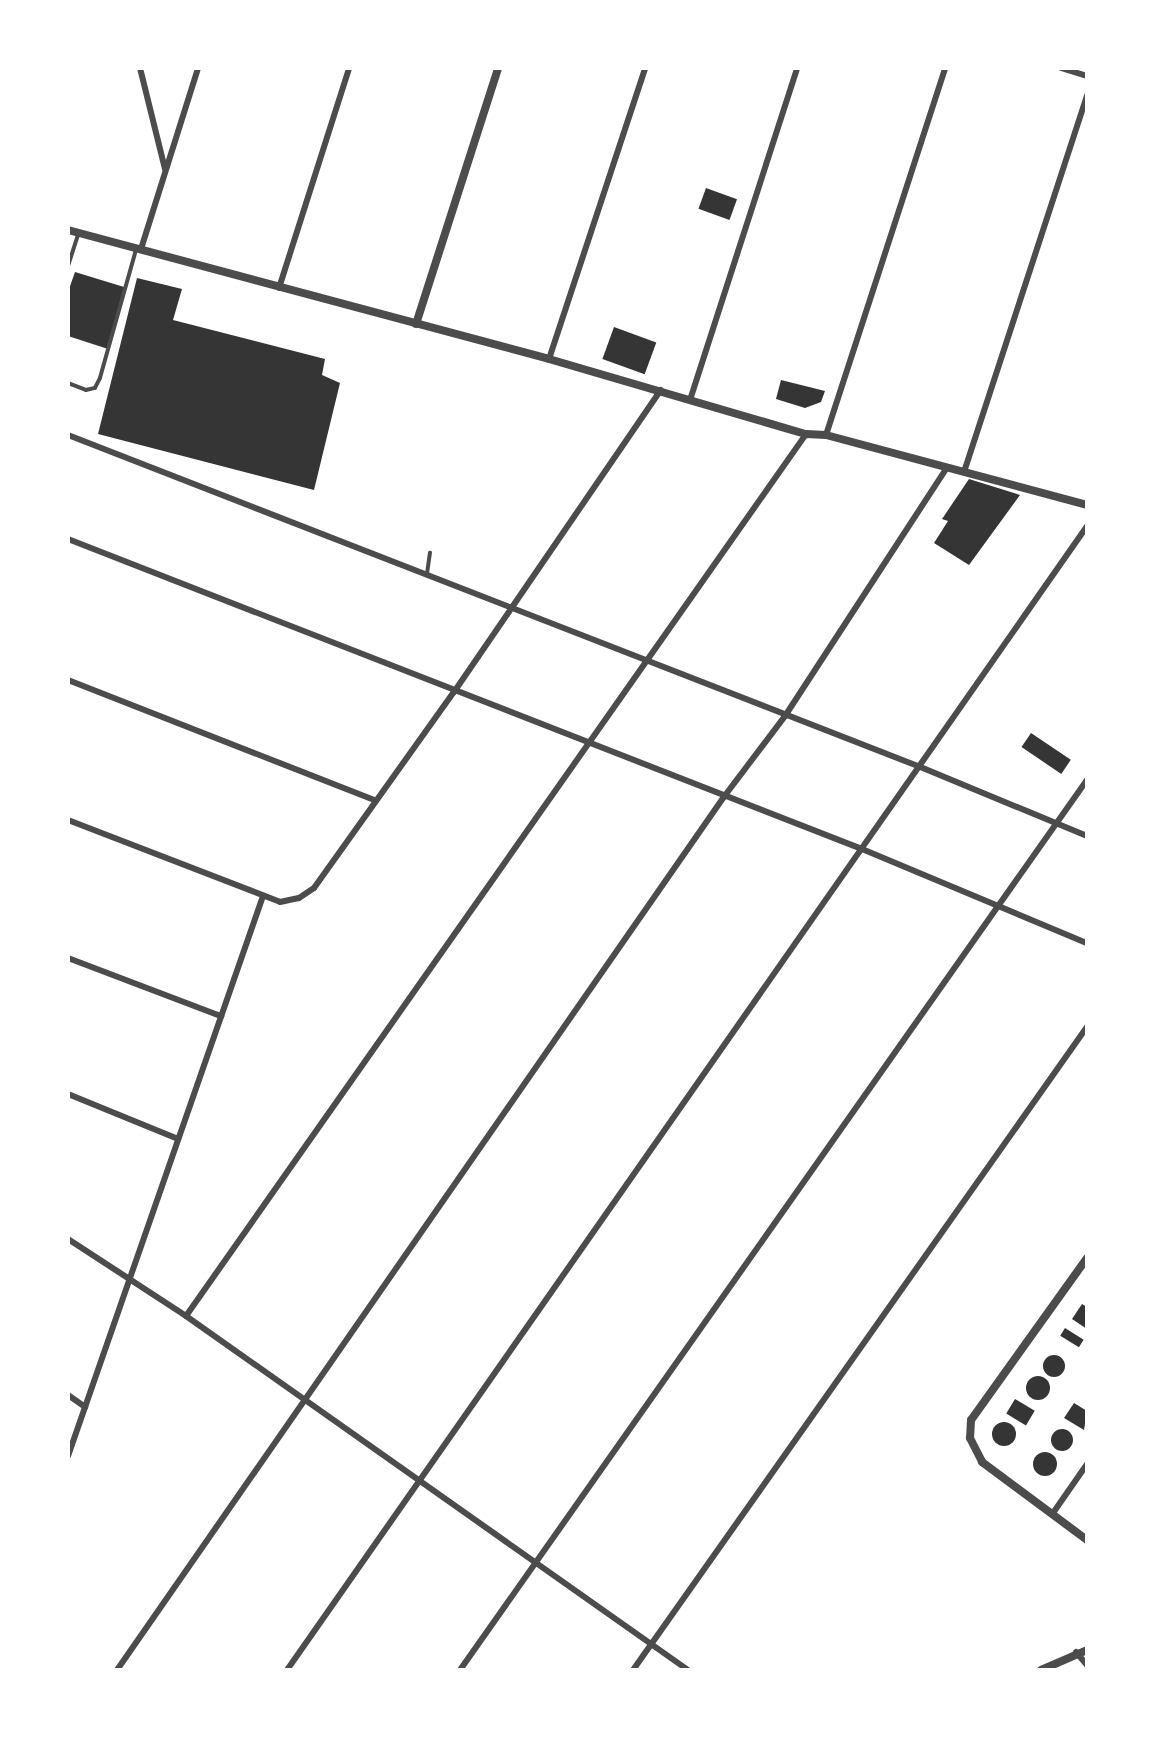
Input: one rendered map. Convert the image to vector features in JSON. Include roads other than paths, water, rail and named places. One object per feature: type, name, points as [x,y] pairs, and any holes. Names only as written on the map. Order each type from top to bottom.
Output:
[{"type":"street","points":[[140,68],[165,171]]},
{"type":"street","points":[[139,248],[198,68]]},
{"type":"street","points":[[279,288],[349,68]]},
{"type":"street","points":[[416,324],[498,68]]},
{"type":"street","points":[[550,359],[645,68]]},
{"type":"street","points":[[690,400],[797,68]]},
{"type":"street","points":[[826,435],[945,68]]},
{"type":"street","points":[[1061,68],[1087,76]]},
{"type":"street","points":[[964,472],[1087,95]]},
{"type":"street","points":[[68,230],[550,359],[806,434],[826,435],[1087,505]]},
{"type":"street","points":[[68,820],[280,902],[299,898],[314,888],[374,800],[454,692],[661,390]]},
{"type":"street","points":[[186,1316],[649,662],[806,434]]},
{"type":"street","points":[[68,435],[918,766],[1087,836]]},
{"type":"street","points":[[117,1670],[303,1398],[723,798],[785,716],[946,469]]},
{"type":"street","points":[[287,1670],[1087,526]]},
{"type":"street","points":[[68,539],[723,798],[862,849],[1087,943]]},
{"type":"street","points":[[68,680],[374,800]]},
{"type":"street","points":[[460,1670],[1087,780]]},
{"type":"street","points":[[68,1455],[130,1283],[262,896]]},
{"type":"street","points":[[68,958],[221,1016]]},
{"type":"street","points":[[633,1670],[1087,1027]]},
{"type":"street","points":[[68,1094],[178,1139]]},
{"type":"street","points":[[68,1239],[130,1283],[186,1316],[652,1642],[688,1670]]},
{"type":"street","points":[[1087,1258],[971,1420],[970,1438],[982,1462],[1087,1540]]},
{"type":"street","points":[[68,1395],[85,1407]]},
{"type":"street","points":[[1053,1513],[1087,1464]]},
{"type":"street","points":[[1041,1670],[1076,1652],[1087,1650]]},
{"type":"street","points":[[1076,1652],[1087,1665]]},
{"type":"lane","points":[[68,266],[78,233]]},
{"type":"lane","points":[[68,383],[86,390],[95,388],[139,248]]},
{"type":"lane","points":[[426,576],[430,553]]}]
